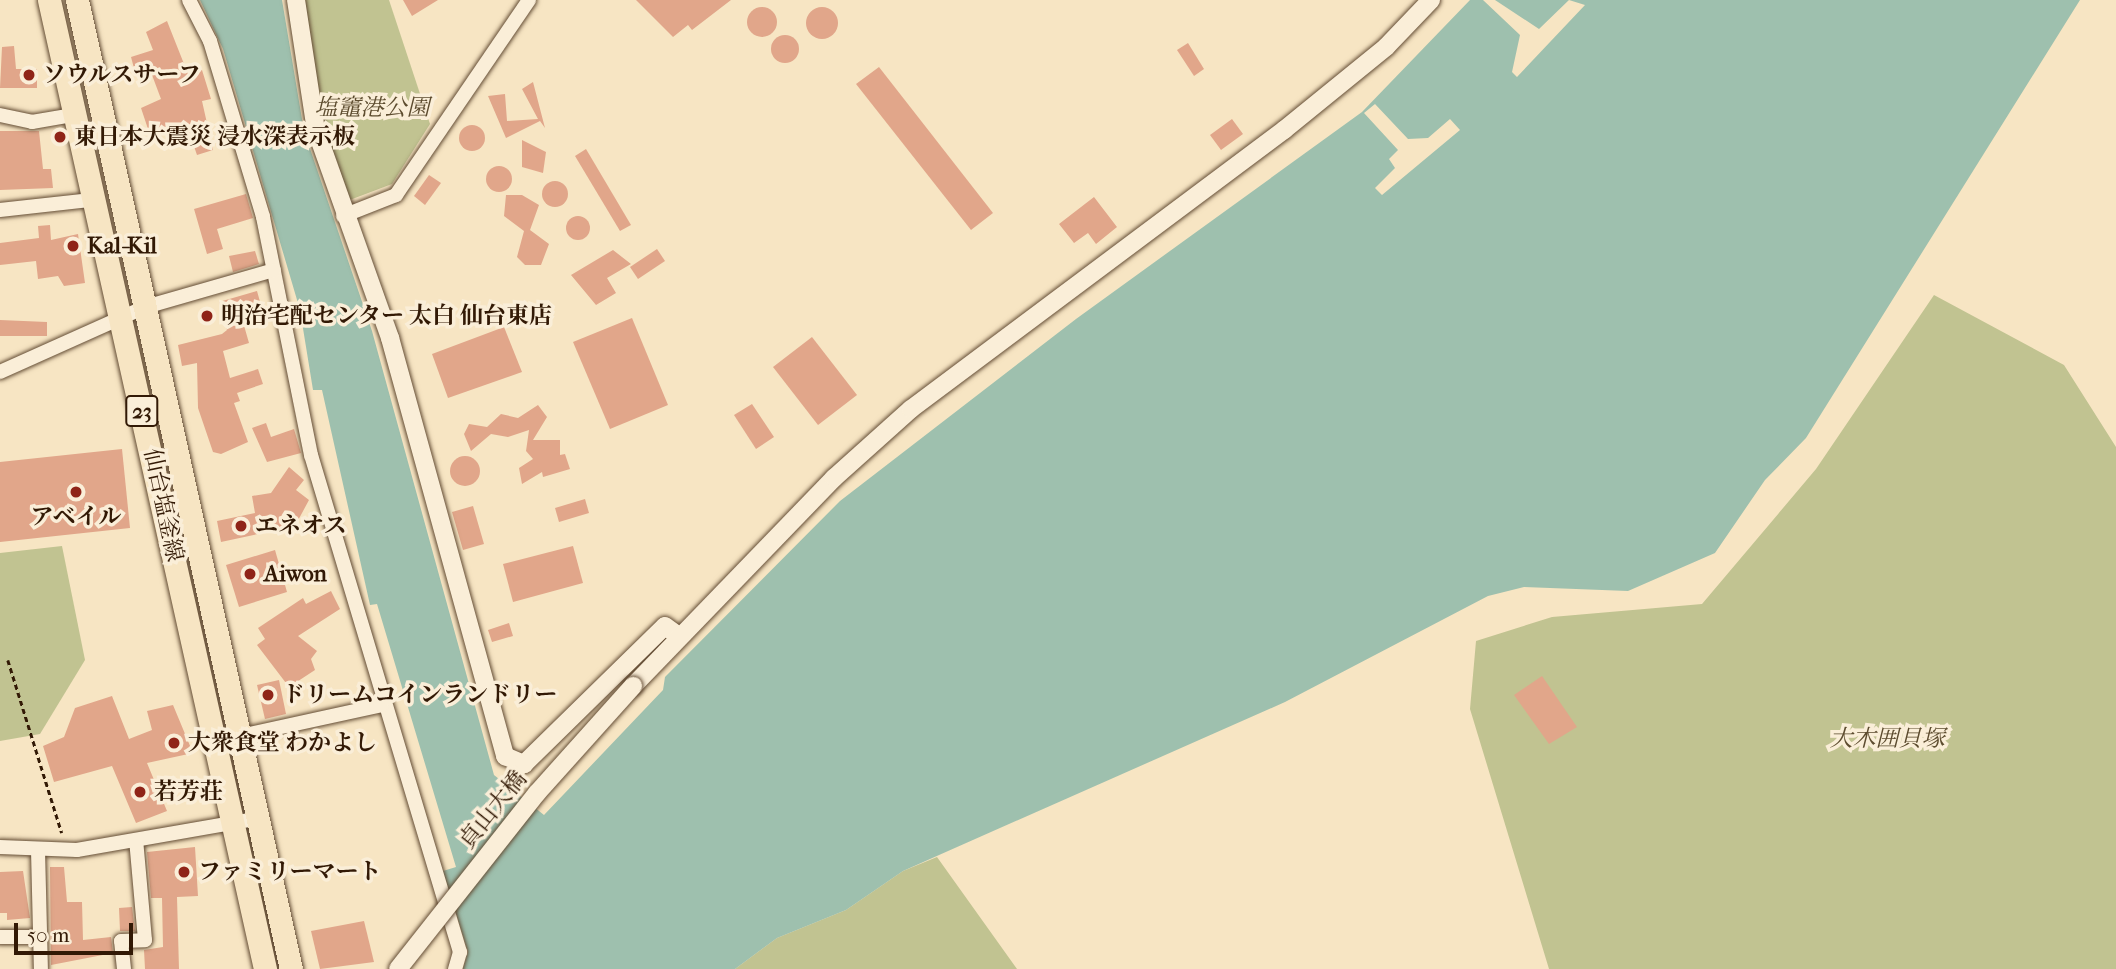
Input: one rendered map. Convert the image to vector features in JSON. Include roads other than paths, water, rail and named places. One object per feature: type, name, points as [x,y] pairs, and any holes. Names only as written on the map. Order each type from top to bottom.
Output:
[{"type":"main road","name":"仙台塩釜線","points":[[49,0],[91,200],[121,321],[265,969]]},
{"type":"main road","name":"仙台塩釜線","points":[[77,0],[240,736],[261,818],[291,969]]},
{"type":"street","points":[[189,0],[210,41],[274,271],[311,455],[382,705],[460,952],[455,969]]},
{"type":"street","points":[[296,0],[316,130],[343,216],[390,338],[505,755],[524,764],[665,626],[679,636]]},
{"type":"street","points":[[343,216],[396,195],[529,0]]},
{"type":"street","name":"貞山大橋","points":[[398,969],[537,793],[679,636],[834,478],[911,409],[1284,130],[1387,47],[1431,0]]},
{"type":"street","points":[[0,115],[32,121],[73,115]]},
{"type":"street","points":[[0,211],[91,200]]},
{"type":"street","points":[[0,372],[121,321],[145,307],[274,271]]},
{"type":"street","points":[[240,736],[382,705]]},
{"type":"street","points":[[0,847],[38,850],[136,840],[261,818]]},
{"type":"street","points":[[124,969],[121,941],[145,940],[136,840]]},
{"type":"street","points":[[38,850],[41,969]]},
{"type":"street","points":[[0,937],[40,937]]},
{"type":"place","name":"ソウルスサーフ","points":[[29,75]]},
{"type":"place","name":"東日本大震災 浸水深表示板","points":[[60,137]]},
{"type":"place","name":"Kal-Kil","points":[[73,246]]},
{"type":"place","name":"明治宅配センター 太白 仙台東店","points":[[207,316]]},
{"type":"place","name":"アベイル","points":[[76,492]]},
{"type":"place","name":"エネオス","points":[[241,526]]},
{"type":"place","name":"Aiwon","points":[[250,574]]},
{"type":"place","name":"ドリームコインランドリー","points":[[268,695]]},
{"type":"place","name":"大衆食堂 わかよし","points":[[174,743]]},
{"type":"place","name":"若芳荘","points":[[140,792]]},
{"type":"place","name":"ファミリーマート","points":[[184,872]]},
{"type":"park label","name":"塩竈港公園","points":[[372,108]]},
{"type":"park label","name":"大木囲貝塚","points":[[1887,739]]}]
